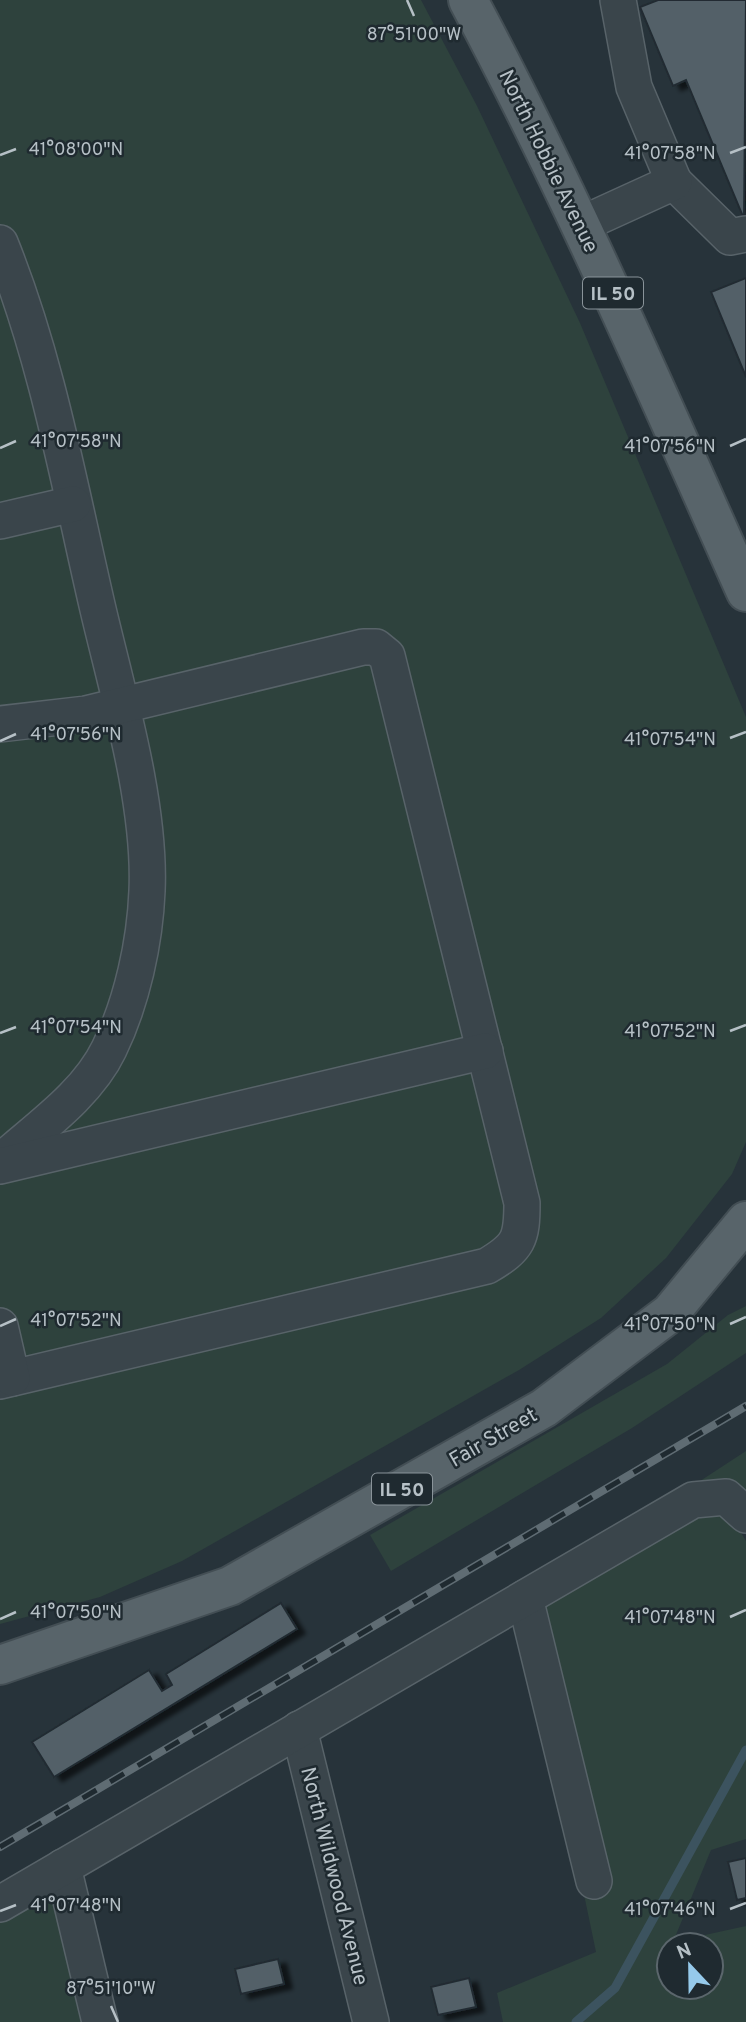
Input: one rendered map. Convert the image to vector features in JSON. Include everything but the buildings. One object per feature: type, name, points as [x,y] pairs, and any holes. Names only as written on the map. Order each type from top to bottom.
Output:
[{"type":"main road","name":"North Hobbie Avenue","points":[[468,0],[582,224],[746,592]]},
{"type":"main road","name":"Fair Street","points":[[0,1665],[230,1587],[544,1408],[670,1312],[746,1221]]},
{"type":"street","points":[[618,0],[634,87],[674,182],[730,237],[746,234]]},
{"type":"street","points":[[582,224],[674,182]]},
{"type":"street","points":[[0,243],[12,311],[34,338],[121,706],[145,834],[147,891],[141,949],[129,995],[110,1049],[93,1076],[0,1164]]},
{"type":"street","points":[[0,521],[73,503]]},
{"type":"street","points":[[0,724],[86,714],[363,647],[376,648],[387,656],[522,1203],[522,1234],[510,1252],[487,1266],[6,1379],[0,1326]]},
{"type":"street","points":[[0,1164],[485,1051]]},
{"type":"street","points":[[0,1904],[693,1500],[726,1497],[746,1515]]},
{"type":"street","points":[[525,1598],[594,1881]]},
{"type":"street","name":"North Wildwood Avenue","points":[[299,1729],[371,2022]]},
{"type":"street","points":[[63,1867],[100,2022]]},
{"type":"green space","points":[[0,0],[421,0],[477,106],[580,323],[746,717],[746,1142],[732,1174],[666,1258],[601,1318],[519,1370],[182,1561],[100,1597],[0,1624]]},
{"type":"green space","points":[[746,1306],[746,1353],[632,1428],[391,1571],[370,1535],[667,1364],[728,1315]]},
{"type":"green space","points":[[746,1451],[746,1496],[694,1485]]},
{"type":"green space","points":[[722,1511],[737,1526],[746,1541],[746,1839],[711,1850],[678,1931],[655,1931],[655,2001],[725,2001],[723,1931],[746,1926],[746,2022],[503,2022],[497,1993],[596,1952],[582,1885],[540,1605],[690,1512]]},
{"type":"green space","points":[[49,1891],[58,1900],[90,2022],[0,2022],[0,1914]]},
{"type":"waterway","points":[[576,2022],[615,1988],[746,1750]]},
{"type":"railway","points":[[0,1847],[746,1406]]}]
